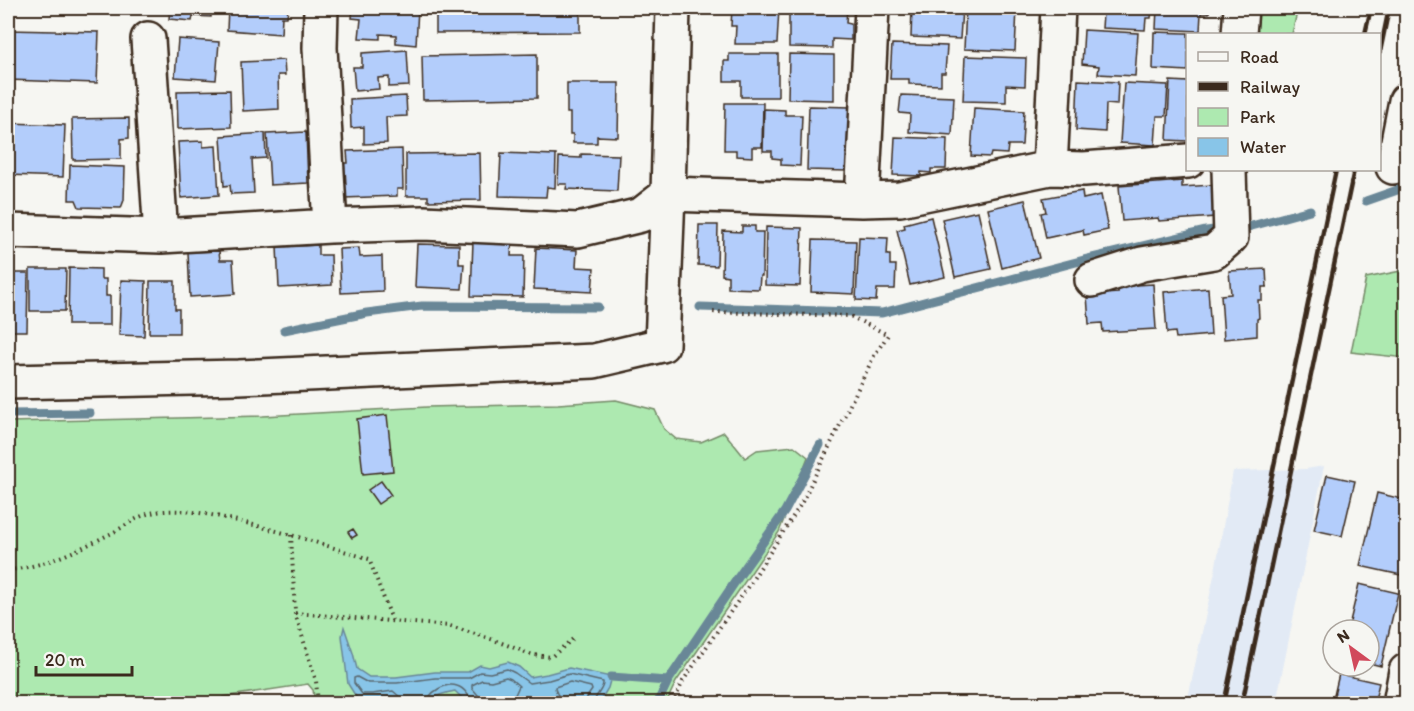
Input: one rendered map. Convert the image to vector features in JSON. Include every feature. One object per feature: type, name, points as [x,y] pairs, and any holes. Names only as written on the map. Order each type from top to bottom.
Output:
[{"type":"street","points":[[321,8],[320,48],[330,226]]},
{"type":"street","points":[[8,382],[239,377],[594,361],[662,345],[673,8]]},
{"type":"street","points":[[862,200],[872,8]]},
{"type":"street","points":[[1050,168],[1058,8]]},
{"type":"street","points":[[1239,33],[1241,8]]},
{"type":"street","points":[[148,39],[161,236]]},
{"type":"street","points":[[1407,101],[1393,167],[1407,163]]},
{"type":"street","points":[[8,231],[161,236],[423,223],[578,230],[641,216],[668,194],[862,200],[900,199],[1050,168],[1084,169],[1186,160]]},
{"type":"street","points":[[1092,280],[1142,264],[1214,252],[1231,229],[1229,171]]},
{"type":"street","points":[[1400,704],[1407,672]]},
{"type":"path","points":[[673,704],[683,681],[801,504],[874,356],[888,335],[850,316],[710,312]]},
{"type":"path","points":[[8,570],[24,569],[61,557],[150,513],[180,511],[213,515],[369,558],[392,620]]},
{"type":"path","points":[[291,535],[295,613],[316,681],[318,704]]},
{"type":"path","points":[[295,613],[450,626],[534,655],[551,657],[574,638]]},
{"type":"shaded area","points":[[1324,466],[1276,703],[1187,703],[1233,471],[1306,469]]},
{"type":"green space","points":[[1256,8],[1298,8],[1292,33],[1255,33]]},
{"type":"green space","points":[[1406,270],[1406,358],[1351,352],[1366,278]]},
{"type":"green space","points":[[616,400],[655,410],[664,429],[676,439],[701,442],[724,432],[745,458],[757,450],[794,446],[808,457],[779,532],[676,682],[666,703],[315,703],[313,690],[308,684],[223,697],[218,703],[8,704],[8,422],[263,416]]},
{"type":"water","points":[[344,627],[357,669],[369,677],[468,672],[480,665],[489,667],[508,662],[519,667],[530,677],[569,668],[611,677],[608,688],[599,703],[565,703],[529,698],[526,703],[467,703],[455,691],[438,696],[431,703],[398,703],[392,697],[358,700],[348,684],[342,636]]},
{"type":"building","points":[[170,8],[211,8],[211,17],[193,16],[192,21],[169,19]]},
{"type":"building","points":[[228,8],[288,8],[287,17],[282,17],[281,34],[227,30]]},
{"type":"building","points":[[353,8],[418,8],[416,45],[396,43],[396,35],[380,34],[380,39],[359,38],[361,19],[352,18]]},
{"type":"building","points":[[436,8],[580,8],[580,32],[436,33]]},
{"type":"building","points":[[732,8],[779,8],[777,44],[735,44],[736,26],[731,26]]},
{"type":"building","points":[[789,8],[847,8],[846,23],[851,24],[851,40],[832,39],[832,48],[789,47]]},
{"type":"building","points":[[962,8],[960,39],[911,37],[912,9]]},
{"type":"building","points":[[966,8],[1017,8],[1015,51],[964,49]]},
{"type":"building","points":[[1085,8],[1152,8],[1151,18],[1146,18],[1145,30],[1102,28],[1103,13],[1085,11]]},
{"type":"building","points":[[1157,8],[1209,8],[1209,13],[1201,13],[1200,31],[1156,29]]},
{"type":"building","points":[[8,30],[99,32],[97,83],[8,80]]},
{"type":"building","points":[[1084,30],[1138,33],[1135,76],[1098,74],[1099,66],[1082,64]]},
{"type":"building","points":[[1154,32],[1186,33],[1186,71],[1153,69]]},
{"type":"building","points":[[178,39],[219,42],[216,80],[175,77]]},
{"type":"building","points":[[892,44],[947,46],[945,73],[941,73],[941,85],[909,84],[909,79],[890,79]]},
{"type":"building","points":[[407,50],[409,86],[389,87],[389,77],[378,78],[379,89],[355,91],[353,67],[362,67],[362,53]]},
{"type":"building","points":[[537,54],[537,98],[423,100],[422,56]]},
{"type":"building","points":[[729,54],[778,54],[778,97],[741,97],[741,81],[724,81],[724,61],[729,61]]},
{"type":"building","points":[[789,54],[834,55],[834,100],[788,99]]},
{"type":"building","points":[[965,56],[1026,58],[1025,86],[1006,85],[1006,102],[963,101]]},
{"type":"building","points":[[284,60],[285,75],[278,75],[279,109],[243,111],[241,62]]},
{"type":"building","points":[[1078,80],[1118,82],[1117,105],[1106,104],[1105,132],[1076,130]]},
{"type":"building","points":[[1170,81],[1186,82],[1186,141],[1167,140]]},
{"type":"building","points":[[567,83],[619,83],[618,137],[597,136],[597,143],[573,143],[573,134],[570,134],[570,113],[567,113]]},
{"type":"building","points":[[1124,83],[1168,85],[1166,116],[1157,116],[1155,145],[1120,143]]},
{"type":"building","points":[[230,90],[231,127],[178,129],[177,91]]},
{"type":"building","points":[[901,95],[954,97],[952,135],[909,132],[910,114],[899,113]]},
{"type":"building","points":[[406,96],[407,116],[386,117],[387,143],[364,144],[364,127],[351,128],[350,99]]},
{"type":"building","points":[[725,103],[763,103],[762,147],[752,147],[752,157],[736,156],[736,150],[724,150]]},
{"type":"building","points":[[809,106],[851,107],[848,171],[807,170]]},
{"type":"building","points":[[974,108],[1024,111],[1022,145],[1008,145],[1007,154],[991,153],[990,157],[971,156]]},
{"type":"building","points":[[764,109],[785,110],[785,115],[802,115],[800,166],[781,165],[781,159],[772,158],[772,151],[763,151]]},
{"type":"building","points":[[129,118],[129,138],[121,139],[121,159],[73,160],[72,119]]},
{"type":"building","points":[[8,123],[65,125],[63,177],[8,175]]},
{"type":"building","points":[[306,132],[308,183],[270,185],[267,134]]},
{"type":"building","points":[[265,133],[266,158],[252,159],[254,193],[231,194],[230,185],[224,186],[221,136]]},
{"type":"building","points":[[895,137],[947,139],[946,169],[931,169],[931,173],[921,172],[921,176],[893,175]]},
{"type":"building","points":[[203,141],[203,147],[216,146],[219,195],[181,198],[178,142]]},
{"type":"building","points":[[402,149],[403,189],[397,189],[397,196],[344,198],[343,163],[348,163],[347,151]]},
{"type":"building","points":[[480,153],[481,200],[428,201],[428,196],[406,196],[406,154]]},
{"type":"building","points":[[501,153],[556,155],[555,188],[547,187],[546,197],[499,196]]},
{"type":"building","points":[[581,154],[619,155],[617,191],[566,189],[567,184],[558,184],[559,157],[581,158]]},
{"type":"building","points":[[70,165],[125,167],[124,200],[121,208],[79,207],[76,200],[69,200]]},
{"type":"building","points":[[1182,181],[1182,187],[1212,185],[1215,217],[1122,221],[1119,186]]},
{"type":"building","points":[[1082,191],[1083,199],[1101,195],[1108,230],[1084,235],[1083,230],[1046,238],[1041,213],[1046,212],[1043,198]]},
{"type":"building","points":[[1025,200],[1039,258],[1002,268],[988,209]]},
{"type":"building","points":[[978,211],[991,269],[955,277],[942,219]]},
{"type":"building","points":[[931,217],[945,277],[910,285],[897,230],[905,228],[904,224]]},
{"type":"building","points":[[699,225],[718,225],[717,266],[698,265]]},
{"type":"building","points":[[742,226],[755,226],[755,232],[763,232],[762,276],[760,276],[759,289],[728,288],[728,276],[722,275],[723,231],[742,232]]},
{"type":"building","points":[[766,227],[802,228],[800,286],[765,285]]},
{"type":"building","points":[[859,237],[888,238],[887,255],[890,255],[890,265],[896,265],[895,289],[877,289],[876,301],[856,300]]},
{"type":"building","points":[[813,240],[856,241],[854,294],[811,292]]},
{"type":"building","points":[[473,241],[512,241],[511,256],[524,256],[523,297],[471,296]]},
{"type":"building","points":[[417,244],[459,245],[459,264],[464,264],[462,289],[415,287]]},
{"type":"building","points":[[318,245],[318,255],[331,255],[332,285],[279,288],[277,247]]},
{"type":"building","points":[[359,248],[360,257],[382,256],[383,291],[341,293],[339,249]]},
{"type":"building","points":[[536,248],[577,250],[576,267],[594,268],[592,292],[534,289]]},
{"type":"building","points":[[219,251],[220,260],[233,260],[235,294],[190,297],[188,252]]},
{"type":"building","points":[[69,268],[101,269],[101,279],[106,279],[106,296],[110,296],[110,325],[68,325]]},
{"type":"building","points":[[30,269],[66,269],[65,311],[30,311]]},
{"type":"building","points":[[1266,269],[1267,287],[1262,287],[1262,300],[1258,300],[1257,336],[1224,339],[1221,295],[1231,294],[1229,271]]},
{"type":"building","points":[[8,273],[28,273],[27,331],[8,331]]},
{"type":"building","points":[[121,280],[146,281],[144,336],[119,335]]},
{"type":"building","points":[[150,281],[175,281],[175,309],[179,309],[179,333],[149,333]]},
{"type":"building","points":[[1153,284],[1156,329],[1103,332],[1102,323],[1089,324],[1087,295],[1118,293],[1118,286]]},
{"type":"building","points":[[1208,288],[1211,335],[1176,338],[1175,332],[1167,333],[1164,292]]},
{"type":"building","points":[[387,415],[393,471],[363,474],[357,419]]},
{"type":"building","points":[[1327,475],[1355,481],[1342,536],[1314,530]]},
{"type":"building","points":[[381,481],[391,495],[378,504],[368,490]]},
{"type":"building","points":[[1377,493],[1406,500],[1406,550],[1401,575],[1360,566]]},
{"type":"building","points":[[353,529],[357,535],[352,538],[348,532]]},
{"type":"building","points":[[1359,584],[1398,593],[1381,666],[1381,618],[1351,618]]},
{"type":"building","points":[[1338,678],[1357,678],[1379,683],[1374,704],[1332,704]]},
{"type":"waterway","points":[[1366,201],[1406,187]]},
{"type":"waterway","points":[[1237,228],[1310,210]]},
{"type":"waterway","points":[[700,307],[882,313],[1084,260],[1223,229]]},
{"type":"waterway","points":[[284,330],[367,313],[422,306],[598,307]]},
{"type":"waterway","points":[[8,414],[90,413]]},
{"type":"waterway","points":[[611,677],[668,681],[785,511],[820,445]]},
{"type":"waterway","points":[[657,704],[668,681]]},
{"type":"railway","points":[[1365,33],[1371,8]]},
{"type":"railway","points":[[1381,47],[1389,8]]},
{"type":"railway","points":[[1224,704],[1336,171]]},
{"type":"railway","points":[[1242,704],[1354,171]]}]
